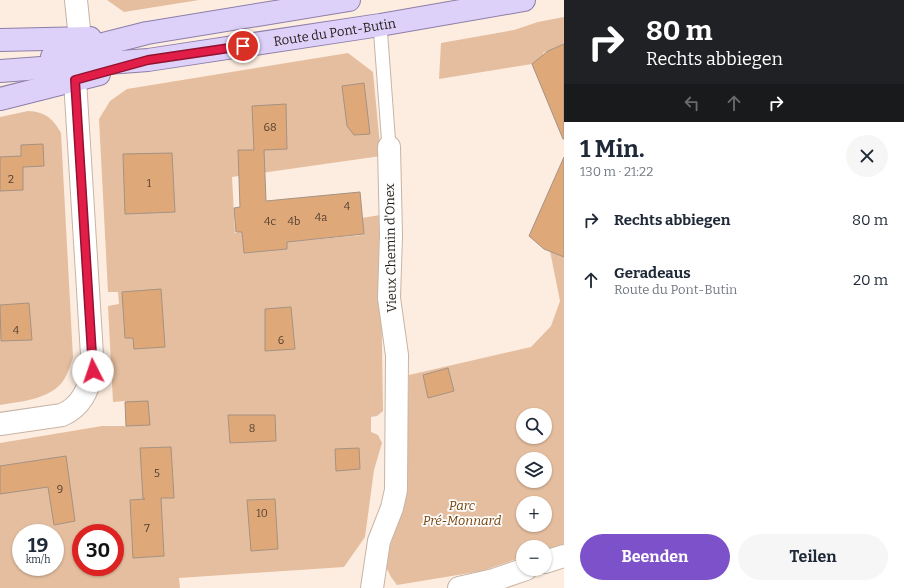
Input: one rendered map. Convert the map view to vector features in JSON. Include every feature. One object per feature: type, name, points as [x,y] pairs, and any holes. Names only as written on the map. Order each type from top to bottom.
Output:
[{"type":"main road","name":"Route du Pont-Butin","points":[[0,70],[147,33],[349,0]]},
{"type":"main road","name":"Route du Pont-Butin","points":[[0,70],[148,60],[380,25],[524,0]]},
{"type":"main road","points":[[0,40],[80,38],[147,33]]},
{"type":"main road","points":[[0,99],[148,60]]},
{"type":"street","points":[[76,0],[80,38]]},
{"type":"street","points":[[0,424],[62,415],[71,411],[80,402],[89,387],[93,371],[75,80]]},
{"type":"street","name":"Vieux Chemin d'Onex","points":[[372,588],[379,541],[392,508],[396,490],[397,355],[389,298],[391,235],[389,147]]},
{"type":"street","points":[[552,560],[564,556]]},
{"type":"street","points":[[459,588],[494,580],[516,572]]},
{"type":"lane","name":"Vieux Chemin d'Onex","points":[[380,25],[389,147]]},
{"type":"green space","points":[[107,0],[199,0],[124,12]]},
{"type":"green space","points":[[564,17],[564,44],[543,53],[543,55],[532,64],[439,79],[441,43],[514,30],[538,22]]},
{"type":"green space","points":[[348,53],[373,72],[381,156],[232,177],[235,233],[242,232],[244,253],[287,249],[287,242],[364,235],[362,218],[380,215],[383,411],[377,416],[371,417],[371,432],[378,435],[382,443],[374,470],[365,537],[344,567],[179,578],[180,588],[0,588],[0,443],[102,426],[126,426],[125,401],[113,402],[108,306],[119,304],[118,292],[108,292],[99,119],[110,101],[127,89]]},
{"type":"green space","points":[[28,111],[44,114],[55,123],[61,133],[73,358],[66,376],[61,384],[54,390],[38,398],[0,405],[0,117]]},
{"type":"green space","name":"Parc Pré-Monnard","points":[[550,251],[564,257],[564,544],[552,548],[552,540],[516,540],[516,559],[482,571],[397,585],[386,567],[388,553],[397,524],[406,475],[409,375],[531,347],[551,326],[560,301]]},
{"type":"building","points":[[564,44],[563,139],[532,64],[548,51]]},
{"type":"building","points":[[364,83],[370,134],[354,135],[347,126],[342,86]]},
{"type":"building","points":[[286,104],[287,149],[264,150],[266,201],[360,192],[364,234],[287,242],[287,249],[244,253],[242,232],[236,232],[234,208],[240,207],[238,150],[254,150],[252,106]]},
{"type":"building","points":[[43,144],[44,166],[23,167],[23,190],[0,191],[0,157],[21,156],[21,145]]},
{"type":"building","points":[[172,153],[175,212],[125,214],[123,154]]},
{"type":"building","points":[[564,157],[564,257],[544,249],[529,236]]},
{"type":"building","points":[[161,289],[165,347],[134,349],[133,338],[125,338],[122,292]]},
{"type":"building","points":[[29,303],[32,340],[1,341],[0,305]]},
{"type":"building","points":[[291,307],[295,349],[265,351],[265,309]]},
{"type":"building","points":[[448,368],[454,391],[428,398],[423,375]]},
{"type":"building","points":[[148,401],[150,425],[126,426],[125,402]]},
{"type":"building","points":[[228,415],[275,415],[276,441],[230,443]]},
{"type":"building","points":[[171,447],[174,498],[161,498],[164,556],[133,558],[130,500],[145,499],[143,499],[140,448]]},
{"type":"building","points":[[359,448],[360,469],[336,471],[335,449]]},
{"type":"building","points":[[66,456],[75,521],[54,524],[48,487],[0,494],[0,466]]},
{"type":"building","points":[[275,499],[278,549],[251,551],[247,500]]},
{"type":"route","points":[[93,371],[75,80],[148,60],[243,46]]}]
